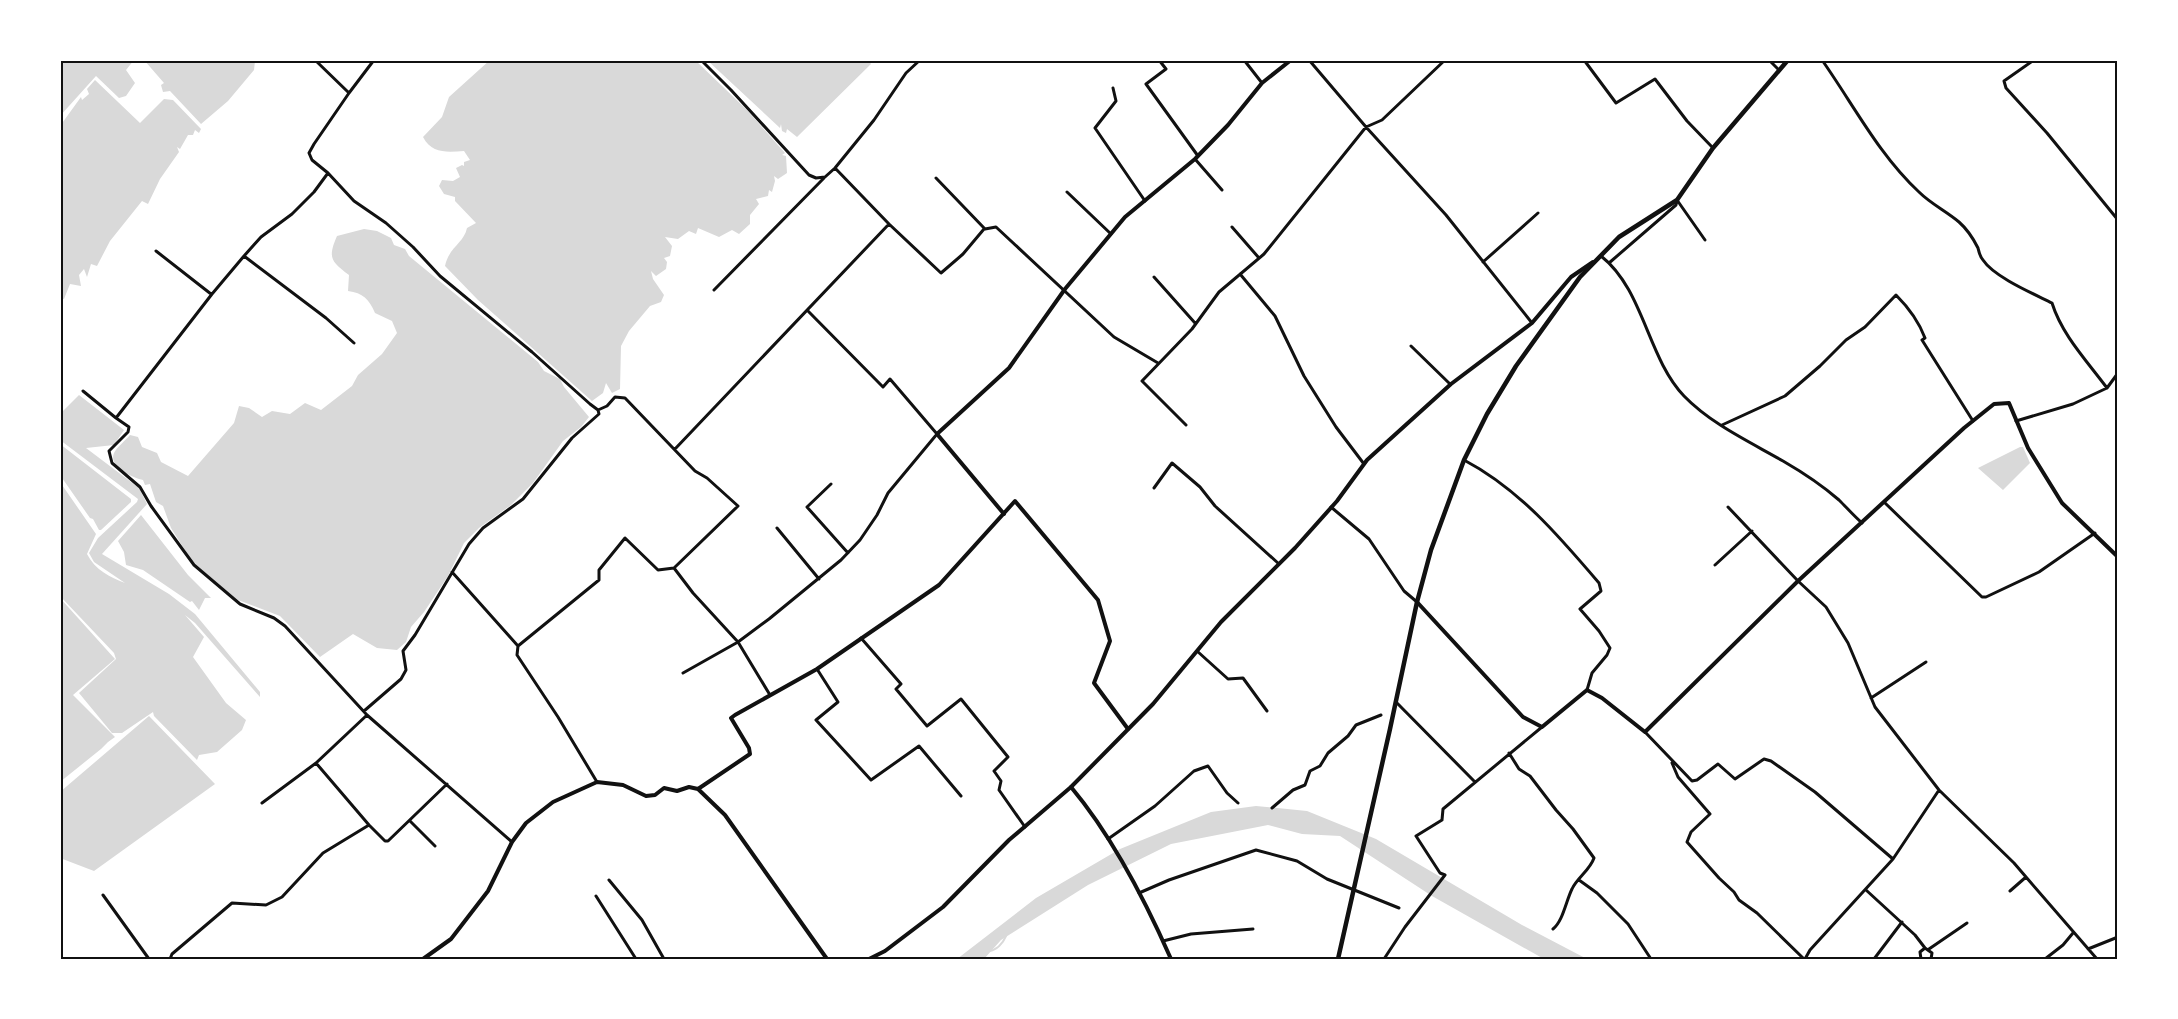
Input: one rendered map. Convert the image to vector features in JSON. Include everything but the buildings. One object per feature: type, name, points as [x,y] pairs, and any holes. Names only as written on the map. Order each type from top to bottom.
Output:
[{"type":"highway","points":[[1338,959],[1417,602],[1431,550],[1464,460],[1487,414],[1516,366],[1580,277],[1619,237],[1677,200],[1713,148],[1788,60]]},
{"type":"street","points":[[315,60],[349,93]]},
{"type":"street","points":[[374,60],[309,153],[312,160],[328,173],[354,201],[413,247],[440,276],[598,410]]},
{"type":"street","points":[[701,60],[809,175],[816,178],[825,177]]},
{"type":"street","points":[[714,290],[835,168],[874,120],[906,73],[920,60]]},
{"type":"street","points":[[1160,60],[1166,69],[1146,84],[1196,157],[1222,190]]},
{"type":"street","points":[[1244,60],[1262,82]]},
{"type":"street","points":[[683,673],[738,642],[819,579],[848,553],[871,523],[888,493],[937,434],[1010,368],[1065,289],[1125,217],[1196,157],[1228,125],[1262,82],[1292,60]]},
{"type":"street","points":[[1310,60],[1366,127],[1446,215],[1532,323]]},
{"type":"street","points":[[1186,425],[1142,381],[1195,323],[1219,292],[1259,258],[1366,127],[1382,120],[1445,60]]},
{"type":"street","points":[[1584,60],[1616,103],[1655,79],[1687,122],[1713,148]]},
{"type":"street","points":[[1769,60],[1779,70]]},
{"type":"street","points":[[1822,60],[1877,143],[1902,175],[1925,198],[1959,222],[1971,234],[1983,261],[2000,275],[2031,294],[2052,303],[2056,315],[2071,340],[2107,388]]},
{"type":"street","points":[[2034,60],[2004,81],[2006,88],[2048,133],[2118,220]]},
{"type":"street","points":[[2115,60],[2118,65]]},
{"type":"street","points":[[1113,88],[1116,101],[1095,128],[1145,201]]},
{"type":"street","points":[[835,168],[941,273],[963,254],[985,229],[996,226],[1114,337],[1158,363]]},
{"type":"street","points":[[117,418],[244,256],[261,237],[292,214],[314,192],[328,173]]},
{"type":"street","points":[[936,178],[985,229]]},
{"type":"street","points":[[1067,192],[1111,234]]},
{"type":"street","points":[[1677,200],[1705,240]]},
{"type":"street","points":[[1609,263],[1676,205],[1677,200]]},
{"type":"street","points":[[1483,262],[1538,213]]},
{"type":"street","points":[[675,449],[889,224]]},
{"type":"street","points":[[1232,227],[1259,258]]},
{"type":"street","points":[[156,251],[212,294]]},
{"type":"street","points":[[244,256],[326,318],[354,343]]},
{"type":"street","points":[[869,959],[885,951],[943,907],[1025,827],[1071,787],[1153,704],[1221,622],[1279,564],[1331,507],[1364,464],[1451,384],[1532,323],[1571,277],[1601,256],[1609,263],[1631,295],[1667,374],[1682,394],[1699,410],[1804,475],[1838,499],[1862,523]]},
{"type":"street","points":[[1240,274],[1275,316],[1304,376],[1336,427],[1364,464]]},
{"type":"street","points":[[1154,277],[1195,323]]},
{"type":"street","points":[[1722,425],[1785,396],[1846,340],[1865,327],[1896,295],[1914,317],[1924,334],[1925,338],[1922,340],[1973,421]]},
{"type":"street","points":[[808,310],[883,387],[890,379],[1004,514]]},
{"type":"street","points":[[1411,346],[1451,384]]},
{"type":"street","points":[[2016,421],[2073,404],[2107,388],[2118,373]]},
{"type":"street","points":[[83,391],[129,427],[128,432],[109,452],[111,463],[140,487],[194,565],[240,604],[273,618],[285,626],[367,715],[512,842]]},
{"type":"street","points":[[597,782],[517,655],[518,646],[599,580],[599,570],[625,538],[658,570],[674,568],[738,506],[707,478],[695,471],[625,398],[615,397],[598,410]]},
{"type":"street","points":[[1645,732],[1798,581],[1994,404],[2009,403],[2028,448],[2062,503],[2118,557]]},
{"type":"street","points":[[364,711],[401,679],[406,670],[403,651],[415,635],[469,544],[483,528],[523,499],[558,453],[599,414],[598,410]]},
{"type":"street","points":[[1384,959],[1405,927],[1445,875],[1440,873],[1416,836],[1442,820],[1443,809],[1587,690],[1592,674],[1610,648],[1580,609],[1601,591],[1599,583],[1562,538],[1536,513],[1486,471],[1464,460]]},
{"type":"street","points":[[1154,488],[1172,463],[1279,564]]},
{"type":"street","points":[[831,484],[807,507],[848,553]]},
{"type":"street","points":[[698,789],[750,754],[749,748],[731,718],[817,669],[939,585],[1015,501],[1098,600],[1110,641],[1094,683],[1128,729]]},
{"type":"street","points":[[1884,502],[1982,597],[2039,572],[2095,533]]},
{"type":"street","points":[[1331,507],[1369,539],[1404,591],[1417,602],[1523,717],[1542,727]]},
{"type":"street","points":[[1728,507],[1826,607],[1843,634],[1875,707],[1939,790],[2014,863],[2097,959]]},
{"type":"street","points":[[777,528],[819,579]]},
{"type":"street","points":[[1715,565],[1752,531]]},
{"type":"street","points":[[674,568],[693,593],[738,642],[770,695]]},
{"type":"street","points":[[452,572],[518,646]]},
{"type":"street","points":[[861,638],[901,684],[896,689],[927,726],[961,699],[1008,757],[994,771],[1001,781],[999,790],[1025,827]]},
{"type":"street","points":[[1197,651],[1228,679],[1243,678],[1268,711]]},
{"type":"street","points":[[1871,698],[1926,662]]},
{"type":"street","points":[[817,669],[838,702],[816,720],[871,780],[919,746],[961,796]]},
{"type":"street","points":[[1587,690],[1602,698],[1645,732],[1692,781],[1697,780],[1718,764],[1736,779],[1764,759],[1770,761],[1815,792],[1893,859]]},
{"type":"street","points":[[1395,700],[1475,782]]},
{"type":"street","points":[[262,803],[316,763],[367,715]]},
{"type":"street","points":[[1272,808],[1293,790],[1305,785],[1310,771],[1320,766],[1328,753],[1348,736],[1356,725],[1381,715]]},
{"type":"street","points":[[1509,753],[1519,769],[1530,776],[1574,829],[1594,858],[1574,886],[1558,925],[1553,929]]},
{"type":"street","points":[[1672,761],[1677,777],[1710,814],[1691,832],[1688,842],[1739,900],[1757,913],[1804,959],[1893,859],[1939,790]]},
{"type":"street","points":[[316,763],[369,825],[388,841],[447,784]]},
{"type":"street","points":[[1107,839],[1155,806],[1194,771],[1208,766],[1227,793],[1238,803]]},
{"type":"street","points":[[423,959],[451,939],[483,899],[512,842],[526,823],[553,802],[597,782],[623,785],[646,796],[655,795],[664,788],[677,791],[688,786],[698,789],[728,818],[827,959]]},
{"type":"street","points":[[1071,787],[1093,813],[1139,893],[1170,959]]},
{"type":"street","points":[[410,821],[435,846]]},
{"type":"street","points":[[170,959],[172,954],[232,903],[266,905],[282,897],[323,853],[369,825]]},
{"type":"street","points":[[1139,893],[1169,880],[1256,850],[1297,861],[1353,891],[1399,908]]},
{"type":"street","points":[[2010,891],[2026,877]]},
{"type":"street","points":[[609,880],[642,920],[664,959]]},
{"type":"street","points":[[1580,880],[1597,893],[1628,924],[1651,959]]},
{"type":"street","points":[[1866,890],[1915,935],[1932,955],[1931,959]]},
{"type":"street","points":[[103,895],[149,959]]},
{"type":"street","points":[[596,896],[636,959]]},
{"type":"street","points":[[1874,959],[1902,922]]},
{"type":"street","points":[[1916,959],[1967,922]]},
{"type":"street","points":[[1163,941],[1191,934],[1253,929]]},
{"type":"street","points":[[2046,959],[2073,933]]},
{"type":"street","points":[[2088,949],[2118,937]]},
{"type":"street","points":[[1920,954],[1921,959]]},
{"type":"shaded area","points":[[60,60],[134,60],[126,70],[135,83],[126,96],[119,98],[96,76],[60,116]]},
{"type":"shaded area","points":[[144,60],[255,61],[254,70],[228,101],[201,124],[170,91],[163,92],[161,85],[164,83]]},
{"type":"shaded area","points":[[490,60],[695,60],[747,110],[785,153],[782,155],[786,156],[787,173],[778,179],[774,176],[772,192],[769,190],[768,196],[756,199],[759,204],[750,215],[750,224],[739,234],[732,230],[719,237],[698,228],[696,234],[689,231],[678,239],[665,237],[672,246],[670,256],[664,258],[667,262],[666,269],[656,276],[651,271],[653,279],[664,295],[661,302],[650,306],[629,331],[621,346],[620,389],[612,393],[606,383],[603,393],[592,401],[478,300],[445,266],[467,228],[476,223],[455,201],[455,197],[444,194],[439,186],[442,180],[453,181],[460,177],[456,168],[464,166],[464,162],[470,160],[464,151],[435,149],[423,137],[442,117],[449,97]]},
{"type":"shaded area","points":[[707,60],[868,60],[871,64],[797,137],[787,129],[786,133],[782,131],[781,124],[780,128]]},
{"type":"shaded area","points":[[95,80],[140,123],[164,99],[173,100],[201,129],[199,133],[195,130],[193,135],[188,135],[180,149],[177,147],[179,152],[160,179],[148,204],[142,201],[110,241],[97,266],[91,264],[87,277],[84,269],[79,275],[81,286],[70,284],[64,299],[60,298],[60,126],[81,97],[82,100],[89,94],[87,89]]},
{"type":"shaded area","points":[[364,229],[377,231],[391,238],[394,245],[405,249],[409,256],[538,362],[544,371],[560,379],[589,417],[581,427],[563,441],[533,483],[511,505],[479,528],[464,543],[448,576],[411,627],[406,642],[397,650],[377,648],[353,634],[320,657],[280,616],[238,600],[193,563],[171,528],[163,506],[156,502],[150,484],[145,485],[143,480],[122,471],[113,458],[115,451],[130,435],[138,437],[142,447],[157,453],[161,462],[188,476],[234,423],[239,406],[249,408],[262,417],[272,411],[290,414],[305,403],[321,410],[352,386],[358,375],[382,354],[397,333],[392,321],[375,313],[365,298],[358,293],[348,291],[349,275],[332,258],[332,249],[337,236]]},
{"type":"shaded area","points":[[79,395],[124,430],[114,445],[86,448],[139,488],[147,504],[102,554],[169,594],[195,614],[260,692],[260,697],[195,623],[185,615],[204,637],[193,657],[226,703],[246,720],[242,730],[217,752],[199,755],[197,760],[154,716],[153,712],[122,733],[112,733],[79,693],[116,659],[114,653],[60,596],[60,482],[96,534],[87,554],[90,560],[103,572],[125,583],[94,562],[89,553],[98,538],[138,499],[60,440],[60,414]]},
{"type":"shaded area","points":[[60,444],[131,499],[131,502],[101,530],[60,475]]},
{"type":"shaded area","points":[[2023,447],[2030,463],[2003,490],[1978,468]]},
{"type":"shaded area","points":[[141,515],[188,575],[211,598],[205,598],[199,610],[192,601],[190,602],[143,570],[126,565],[124,552],[118,541]]},
{"type":"shaded area","points":[[60,598],[115,659],[73,695],[115,737],[60,782]]},
{"type":"shaded area","points":[[149,716],[215,784],[94,871],[60,858],[60,792]]},
{"type":"shaded area","points":[[1256,806],[1307,811],[1376,839],[1522,925],[1587,959],[1544,959],[1432,896],[1340,836],[1302,834],[1268,825],[1171,844],[1088,885],[1001,940],[984,959],[957,959],[1036,898],[1120,849],[1211,812]]},
{"type":"waterway","points":[[989,951],[999,946],[1006,936]]}]
